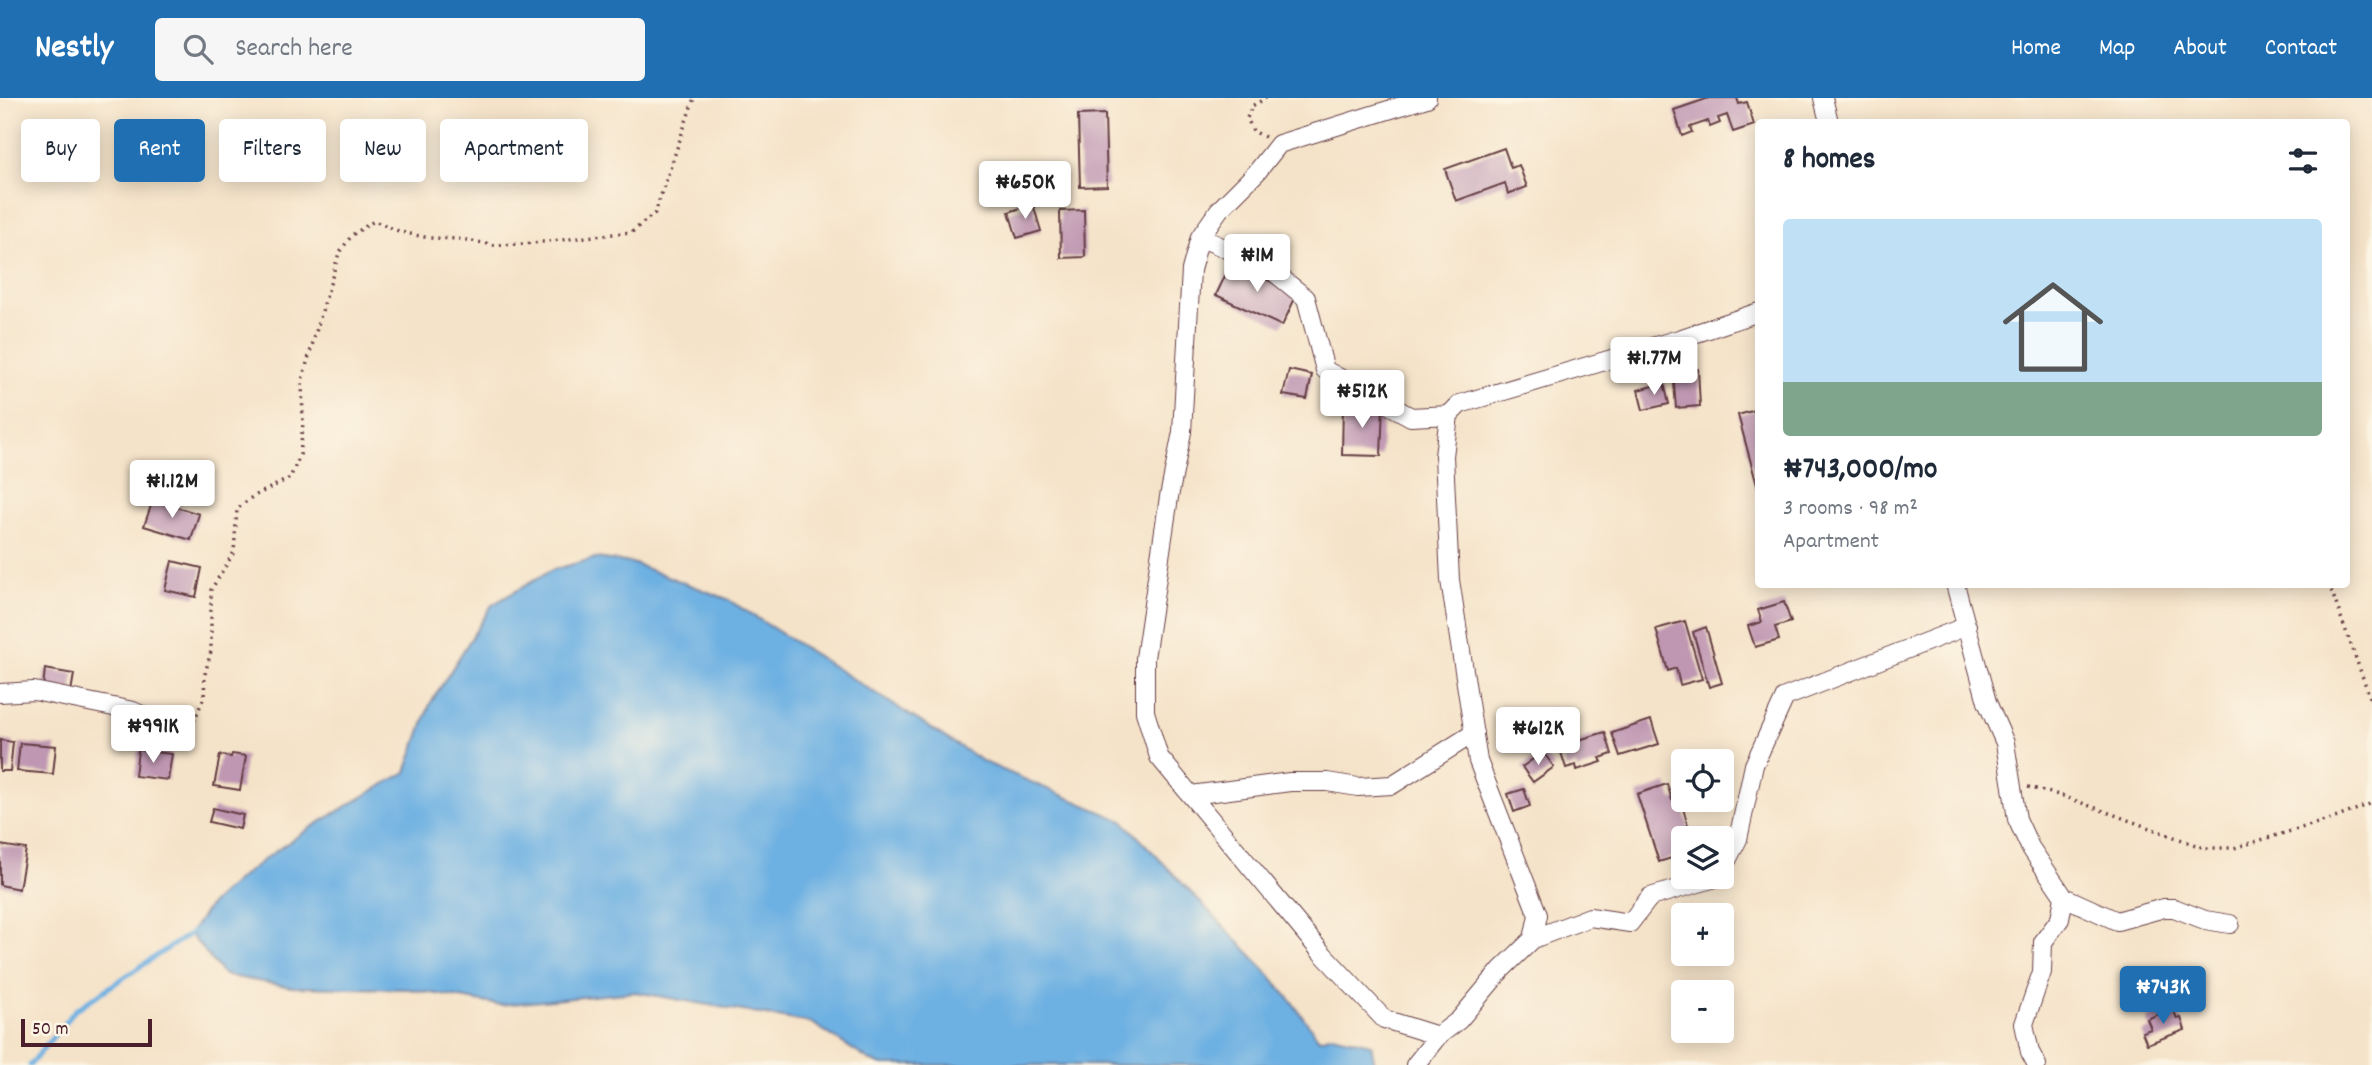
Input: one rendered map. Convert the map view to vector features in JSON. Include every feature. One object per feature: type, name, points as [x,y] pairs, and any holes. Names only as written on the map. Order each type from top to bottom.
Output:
[{"type":"street","points":[[1427,98],[1279,144],[1257,172],[1227,201],[1200,237],[1191,270],[1182,432],[1169,497],[1145,658],[1145,712],[1159,757],[1321,952],[1384,1019],[1438,1037]]},
{"type":"street","points":[[1823,98],[1828,119]]},
{"type":"street","points":[[1200,237],[1270,269],[1306,298],[1325,370],[1411,416],[1449,415]]},
{"type":"street","points":[[1533,939],[1538,915],[1478,761],[1450,580],[1444,456],[1449,415],[1460,404],[1679,339],[1755,313]]},
{"type":"street","points":[[1956,588],[1987,702],[2004,743],[2017,818],[2030,847],[2064,897],[2118,920],[2174,908],[2205,920],[2230,924]]},
{"type":"street","points":[[1734,847],[1754,765],[1786,696],[1966,626]]},
{"type":"street","points":[[0,693],[34,691],[133,711],[181,733]]},
{"type":"street","points":[[1191,795],[1290,782],[1328,782],[1358,788],[1392,785],[1474,733]]},
{"type":"street","points":[[1415,1065],[1438,1037],[1459,1020],[1501,970],[1533,939],[1590,917],[1630,923],[1650,897],[1678,889]]},
{"type":"street","points":[[2037,1065],[2030,1052],[2024,1024],[2042,972],[2043,942],[2060,919],[2064,897]]},
{"type":"path","points":[[181,733],[198,716],[204,697],[205,674],[211,651],[211,590],[234,552],[237,509],[252,497],[290,478],[300,455],[303,423],[302,380],[339,253],[352,235],[374,221],[401,232],[429,238],[461,239],[494,245],[632,232],[655,213],[694,98]]},
{"type":"path","points":[[1266,98],[1252,106],[1247,118],[1253,131],[1279,144]]},
{"type":"path","points":[[2330,588],[2372,703]]},
{"type":"path","points":[[2010,783],[2063,796],[2204,848],[2234,848],[2338,817],[2372,803]]},
{"type":"water","points":[[596,558],[632,563],[727,599],[984,762],[1123,821],[1253,957],[1289,998],[1319,1039],[1332,1035],[1371,1044],[1375,1065],[882,1065],[869,1060],[812,1023],[635,992],[500,1005],[409,989],[291,987],[224,975],[190,934],[212,903],[281,848],[406,772],[430,704],[492,605],[552,570]]},
{"type":"building","points":[[1709,98],[1737,98],[1739,104],[1747,102],[1754,125],[1733,132],[1727,115],[1718,118],[1720,123],[1710,127],[1708,121],[1690,127],[1692,132],[1682,136],[1674,110]]},
{"type":"building","points":[[1105,114],[1107,186],[1080,187],[1078,115]]},
{"type":"building","points":[[1504,148],[1511,168],[1519,165],[1527,187],[1508,194],[1505,183],[1456,201],[1445,169]]},
{"type":"building","points":[[1033,204],[1041,231],[1017,238],[1009,212]]},
{"type":"building","points":[[1084,210],[1085,257],[1061,258],[1060,211]]},
{"type":"building","points":[[1231,263],[1297,294],[1282,326],[1216,295]]},
{"type":"building","points":[[1698,369],[1700,406],[1676,408],[1673,370]]},
{"type":"building","points":[[1289,370],[1312,375],[1307,399],[1283,395]]},
{"type":"building","points":[[1664,383],[1669,404],[1643,410],[1638,390]]},
{"type":"building","points":[[1343,404],[1383,405],[1381,456],[1342,455]]},
{"type":"building","points":[[1755,410],[1755,478],[1738,415]]},
{"type":"building","points":[[153,500],[199,514],[191,540],[144,526]]},
{"type":"building","points":[[172,561],[202,568],[196,597],[165,590]]},
{"type":"building","points":[[1784,602],[1791,622],[1775,627],[1779,640],[1755,647],[1748,626],[1762,622],[1758,610]]},
{"type":"building","points":[[1685,621],[1702,679],[1680,685],[1676,668],[1668,671],[1656,629]]},
{"type":"building","points":[[1706,627],[1722,683],[1709,687],[1693,632]]},
{"type":"building","points":[[45,669],[74,674],[71,692],[43,687]]},
{"type":"building","points":[[1651,720],[1659,744],[1620,756],[1612,733]]},
{"type":"building","points":[[1605,732],[1612,754],[1600,758],[1602,762],[1577,770],[1576,765],[1566,768],[1559,746]]},
{"type":"building","points":[[0,740],[13,742],[10,771],[0,771]]},
{"type":"building","points":[[20,743],[56,746],[53,774],[17,771]]},
{"type":"building","points":[[138,750],[172,754],[168,780],[135,776]]},
{"type":"building","points":[[1543,752],[1554,767],[1533,782],[1522,767]]},
{"type":"building","points":[[232,754],[246,756],[240,790],[214,786],[220,755],[231,757]]},
{"type":"building","points":[[1667,784],[1671,797],[1671,812],[1684,812],[1688,826],[1671,826],[1671,858],[1659,862],[1637,794]]},
{"type":"building","points":[[1524,789],[1530,806],[1514,812],[1508,794]]},
{"type":"building","points":[[213,808],[243,815],[240,829],[209,822]]},
{"type":"building","points":[[0,845],[26,849],[19,889],[0,885]]},
{"type":"building","points":[[2173,1008],[2177,1019],[2181,1018],[2185,1030],[2147,1044],[2142,1032],[2151,1029],[2147,1019]]},
{"type":"waterway","points":[[30,1065],[75,1010],[194,931]]}]
